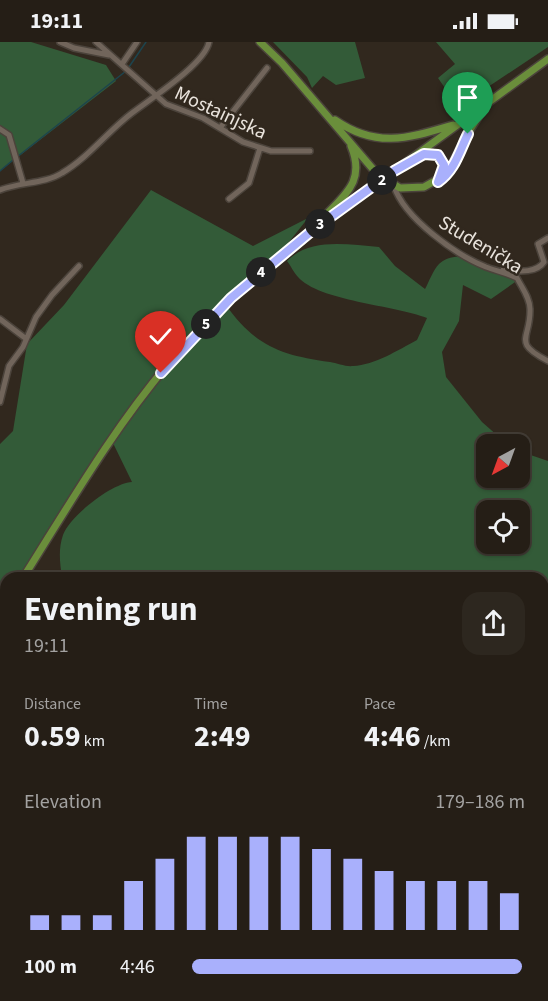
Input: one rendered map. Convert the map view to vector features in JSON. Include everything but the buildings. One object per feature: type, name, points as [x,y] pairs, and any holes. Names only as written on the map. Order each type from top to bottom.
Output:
[{"type":"main road","points":[[260,42],[279,59],[380,176],[394,186],[417,189],[438,182],[453,167],[469,130],[487,103]]},
{"type":"main road","points":[[27,572],[115,434],[169,363],[240,290],[317,227],[548,59]]},
{"type":"main road","points":[[320,107],[338,122],[357,132],[385,139],[402,139],[459,124]]},
{"type":"main road","points":[[317,227],[346,196],[352,186],[356,165],[349,140],[351,134],[357,132]]},
{"type":"main road","points":[[392,172],[424,154],[433,153],[440,157],[444,165],[438,182]]},
{"type":"street","points":[[60,42],[74,48],[111,55]]},
{"type":"street","points":[[96,42],[122,65],[137,42]]},
{"type":"street","points":[[0,190],[61,175],[132,113],[157,97],[200,58],[210,42]]},
{"type":"street","name":"Mostainjska","points":[[122,65],[166,104],[203,118],[243,142],[271,151],[310,151]]},
{"type":"street","points":[[220,128],[267,68]]},
{"type":"street","points":[[0,129],[9,135],[13,156],[23,183]]},
{"type":"street","points":[[229,200],[249,183],[260,148]]},
{"type":"street","name":"Studenička","points":[[394,186],[401,200],[423,226],[471,258],[518,280],[530,306],[525,330],[527,346],[536,355],[548,361]]},
{"type":"street","points":[[496,269],[526,270],[540,267],[544,262],[538,244],[548,238]]},
{"type":"street","points":[[0,402],[9,366],[22,347],[25,338],[52,295],[79,266]]},
{"type":"street","points":[[0,319],[25,338]]},
{"type":"green space","points":[[0,42],[31,42],[106,65],[116,81],[0,171]]},
{"type":"green space","points":[[273,42],[355,42],[365,78],[336,85],[323,76],[312,88],[307,77]]},
{"type":"green space","points":[[436,42],[548,42],[548,47],[458,107],[438,78],[455,64]]},
{"type":"green space","points":[[151,190],[253,246],[308,218],[274,261],[225,304],[236,319],[259,339],[283,352],[297,356],[347,366],[370,363],[417,340],[427,318],[339,297],[308,285],[287,261],[297,253],[318,245],[330,244],[379,247],[395,266],[425,289],[439,264],[457,257],[468,258],[518,280],[491,299],[463,285],[459,321],[442,352],[446,377],[482,422],[496,434],[476,434],[476,488],[530,488],[530,455],[548,461],[548,572],[61,572],[60,546],[67,527],[103,494],[132,482],[112,441],[26,572],[0,572],[0,444],[13,431],[27,344],[64,305]]},
{"type":"waterway","points":[[129,67],[146,42]]},
{"type":"waterway","points":[[17,157],[126,71]]},
{"type":"waterway","points":[[0,171],[13,160]]},
{"type":"route","points":[[161,373],[227,302],[307,234],[394,171],[424,154],[433,153],[442,160],[443,172],[438,182],[453,167],[468,134]]}]
